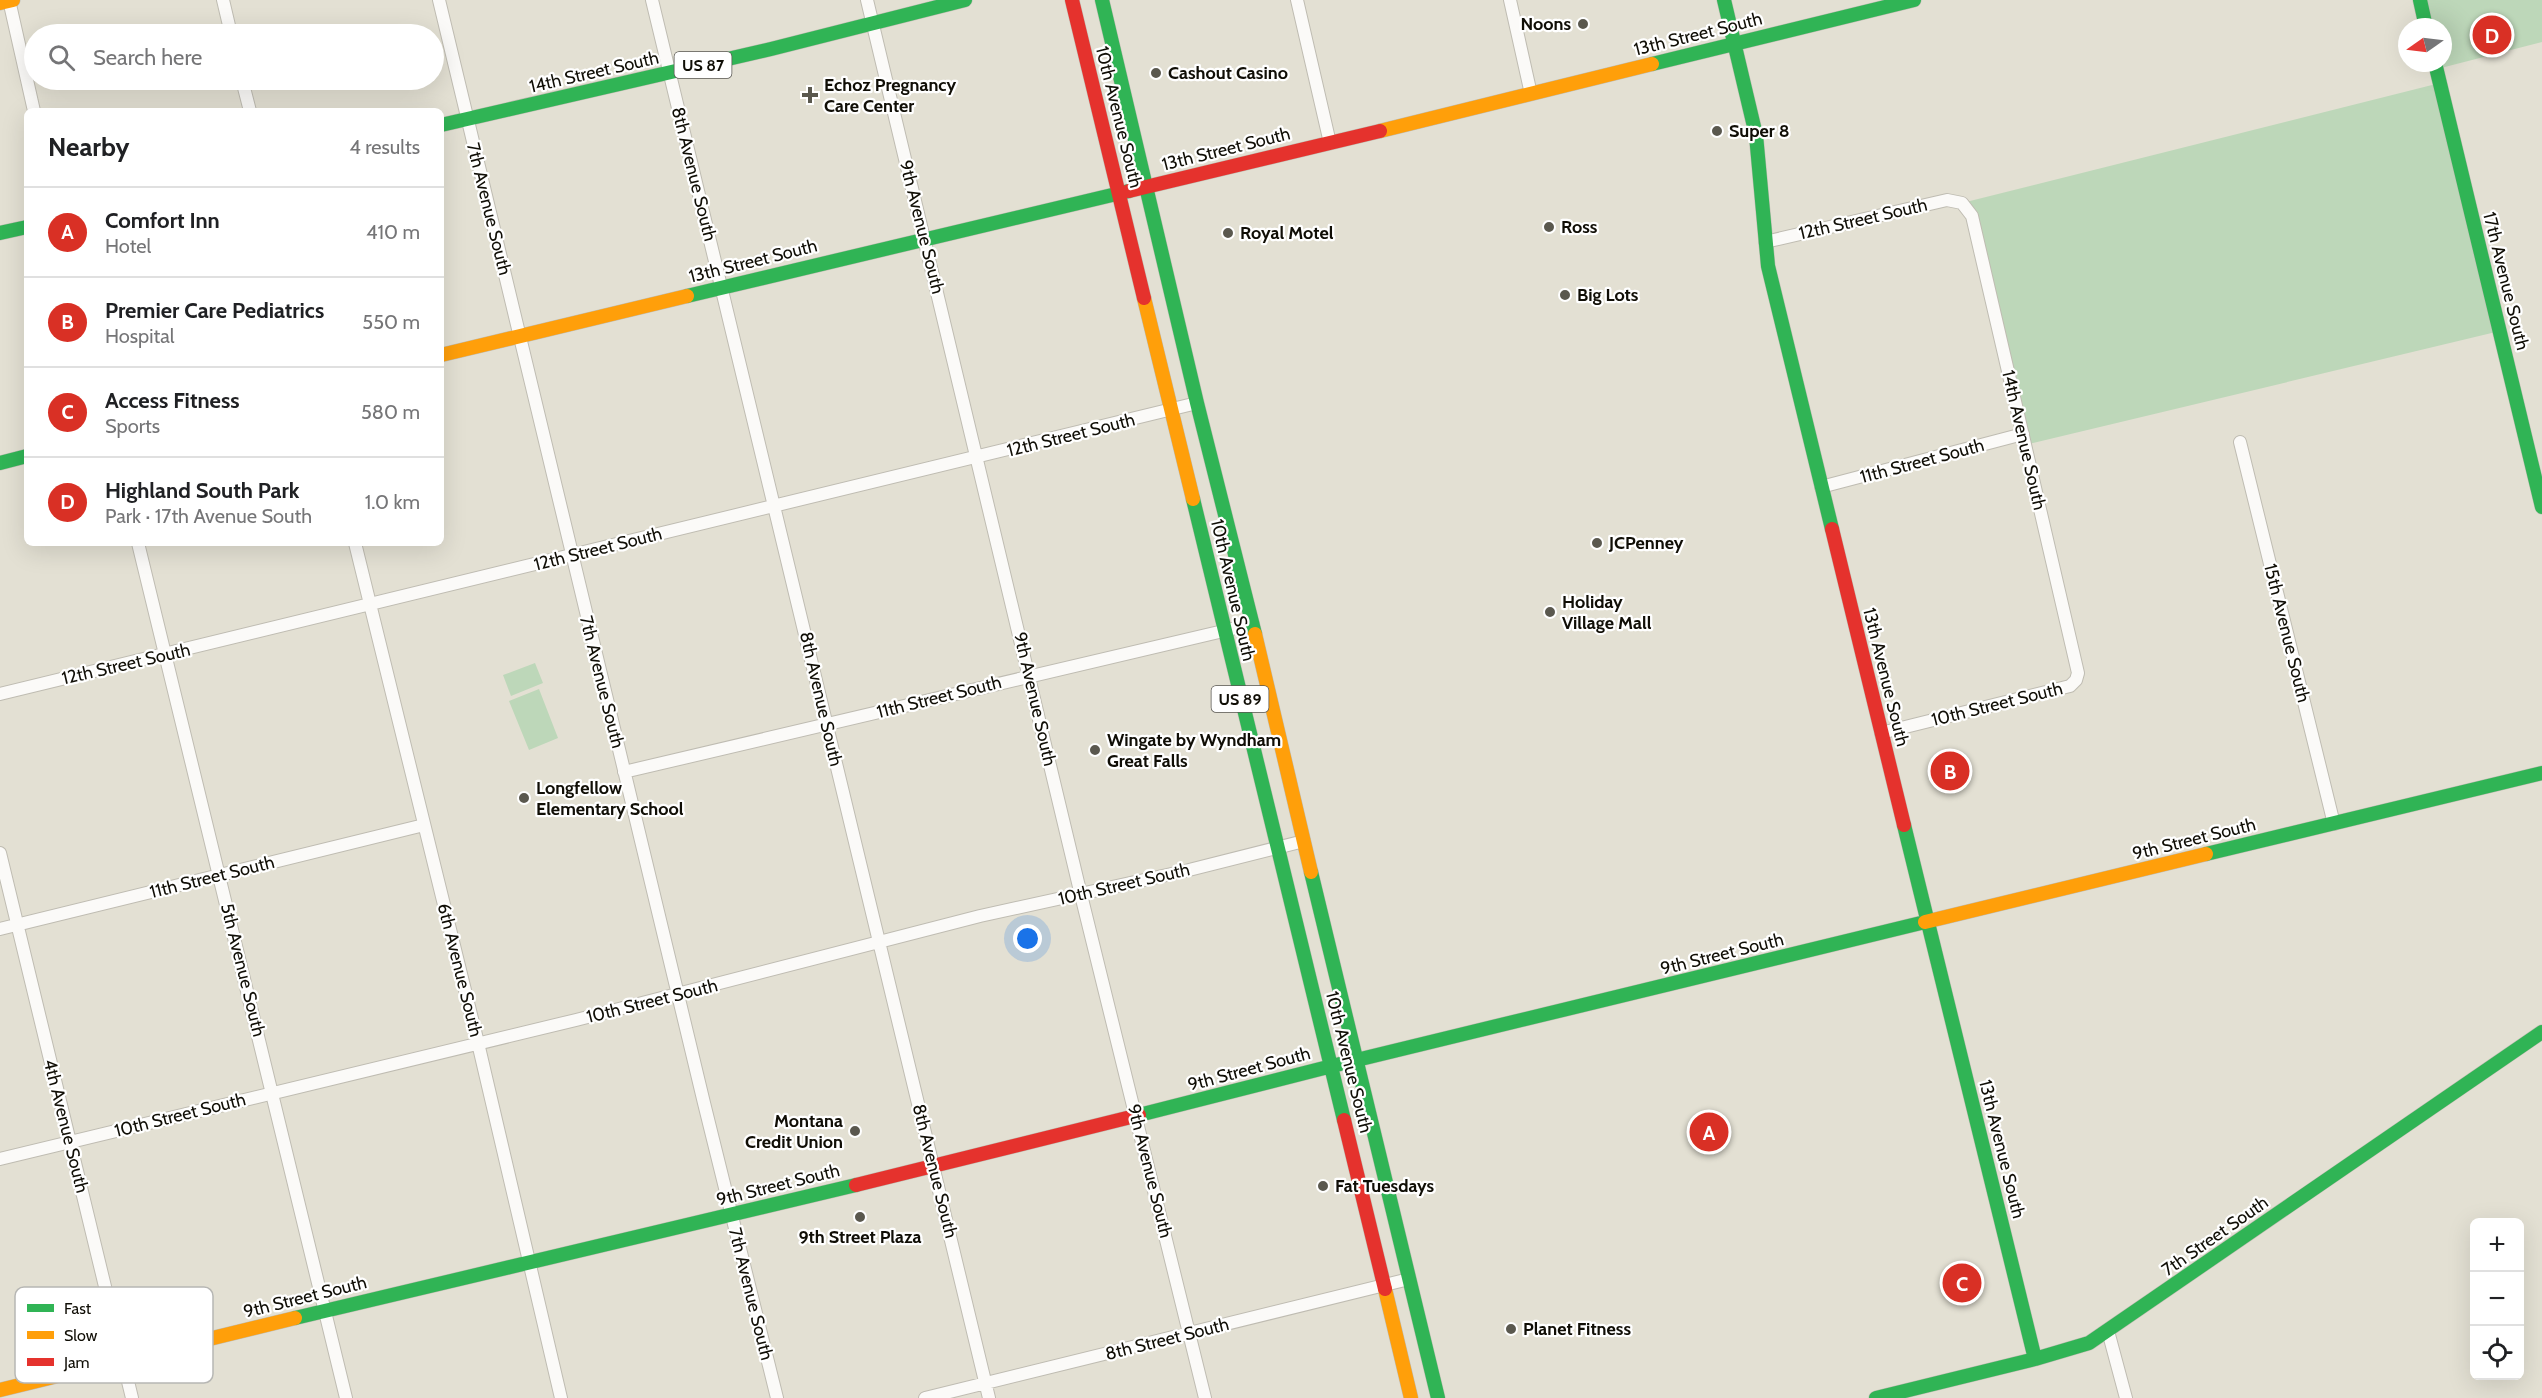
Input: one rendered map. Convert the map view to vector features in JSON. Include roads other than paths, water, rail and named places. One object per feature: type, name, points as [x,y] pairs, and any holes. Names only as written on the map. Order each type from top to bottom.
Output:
[{"type":"main road","name":"14th Street South","points":[[444,124],[669,73],[964,0]]},
{"type":"main road","name":"10th Avenue South","points":[[1072,0],[1411,1398]]},
{"type":"main road","name":"10th Avenue South","points":[[1102,0],[1197,403],[1253,624],[1355,1061],[1438,1398]]},
{"type":"main road","name":"13th Avenue South","points":[[1724,0],[1756,135],[1768,266],[2035,1359]]},
{"type":"main road","name":"13th Street South","points":[[444,354],[1330,143],[1914,0]]},
{"type":"main road","points":[[2420,0],[2424,18]]},
{"type":"main road","name":"17th Avenue South","points":[[2437,72],[2542,507]]},
{"type":"main road","points":[[0,233],[24,227]]},
{"type":"main road","points":[[0,463],[24,457]]},
{"type":"main road","name":"9th Street South","points":[[213,1338],[1137,1117],[1332,1066],[2542,773]]},
{"type":"main road","name":"7th Street South","points":[[1876,1398],[2035,1359],[2089,1343],[2542,1032]]},
{"type":"main road","name":"9th Street South","points":[[0,1390],[29,1383]]},
{"type":"street","points":[[223,0],[229,24]]},
{"type":"street","name":"7th Avenue South","points":[[438,0],[444,24]]},
{"type":"street","name":"8th Avenue South","points":[[652,0],[989,1398]]},
{"type":"street","name":"9th Avenue South","points":[[867,0],[1081,895],[1205,1398]]},
{"type":"street","points":[[1297,0],[1330,143]]},
{"type":"street","points":[[1510,0],[1531,94]]},
{"type":"street","points":[[8,1],[24,69]]},
{"type":"street","name":"7th Avenue South","points":[[444,25],[777,1398]]},
{"type":"street","points":[[29,90],[33,108]]},
{"type":"street","points":[[245,90],[249,108]]},
{"type":"street","name":"12th Street South","points":[[1765,242],[1947,200],[1962,203]]},
{"type":"street","name":"14th Avenue South","points":[[1962,203],[1972,216],[2078,673],[2076,680]]},
{"type":"street","name":"12th Street South","points":[[0,694],[1197,403]]},
{"type":"street","name":"11th Street South","points":[[1821,487],[2023,434]]},
{"type":"street","name":"15th Avenue South","points":[[2240,442],[2334,824]]},
{"type":"street","name":"5th Avenue South","points":[[139,546],[346,1398]]},
{"type":"street","name":"6th Avenue South","points":[[356,546],[478,1043],[561,1398]]},
{"type":"street","name":"11th Street South","points":[[624,772],[1253,624]]},
{"type":"street","name":"10th Street South","points":[[1881,733],[2070,686],[2076,680]]},
{"type":"street","name":"11th Street South","points":[[0,929],[424,825]]},
{"type":"street","name":"10th Street South","points":[[0,1159],[679,994],[980,916],[1081,895],[1304,840]]},
{"type":"street","name":"4th Avenue South","points":[[0,853],[106,1287]]},
{"type":"street","name":"8th Street South","points":[[925,1398],[1409,1279]]},
{"type":"street","points":[[2108,1331],[2126,1398]]},
{"type":"street","name":"4th Avenue South","points":[[129,1383],[132,1398]]},
{"type":"place","name":"Noons","points":[[1583,24]]},
{"type":"place","name":"Highland South Park","points":[[2492,35]]},
{"type":"place","name":"Cashout Casino","points":[[1156,73]]},
{"type":"place","name":"Echoz Pregnancy Care Center","points":[[810,95]]},
{"type":"place","name":"Super 8","points":[[1717,131]]},
{"type":"place","name":"Ross","points":[[1549,227]]},
{"type":"place","name":"Royal Motel","points":[[1228,233]]},
{"type":"place","name":"Big Lots","points":[[1565,295]]},
{"type":"place","name":"JCPenney","points":[[1597,543]]},
{"type":"place","name":"Holiday Village Mall","points":[[1550,612]]},
{"type":"place","name":"Wingate by Wyndham Great Falls","points":[[1095,750]]},
{"type":"place","name":"Premier Care Pediatrics","points":[[1950,771]]},
{"type":"place","name":"Longfellow Elementary School","points":[[524,798]]},
{"type":"place","name":"Montana Credit Union","points":[[855,1131]]},
{"type":"place","name":"Comfort Inn","points":[[1709,1132]]},
{"type":"place","name":"Fat Tuesdays","points":[[1323,1186]]},
{"type":"place","name":"9th Street Plaza","points":[[860,1217]]},
{"type":"place","name":"Access Fitness","points":[[1962,1283]]},
{"type":"place","name":"Planet Fitness","points":[[1511,1329]]}]
